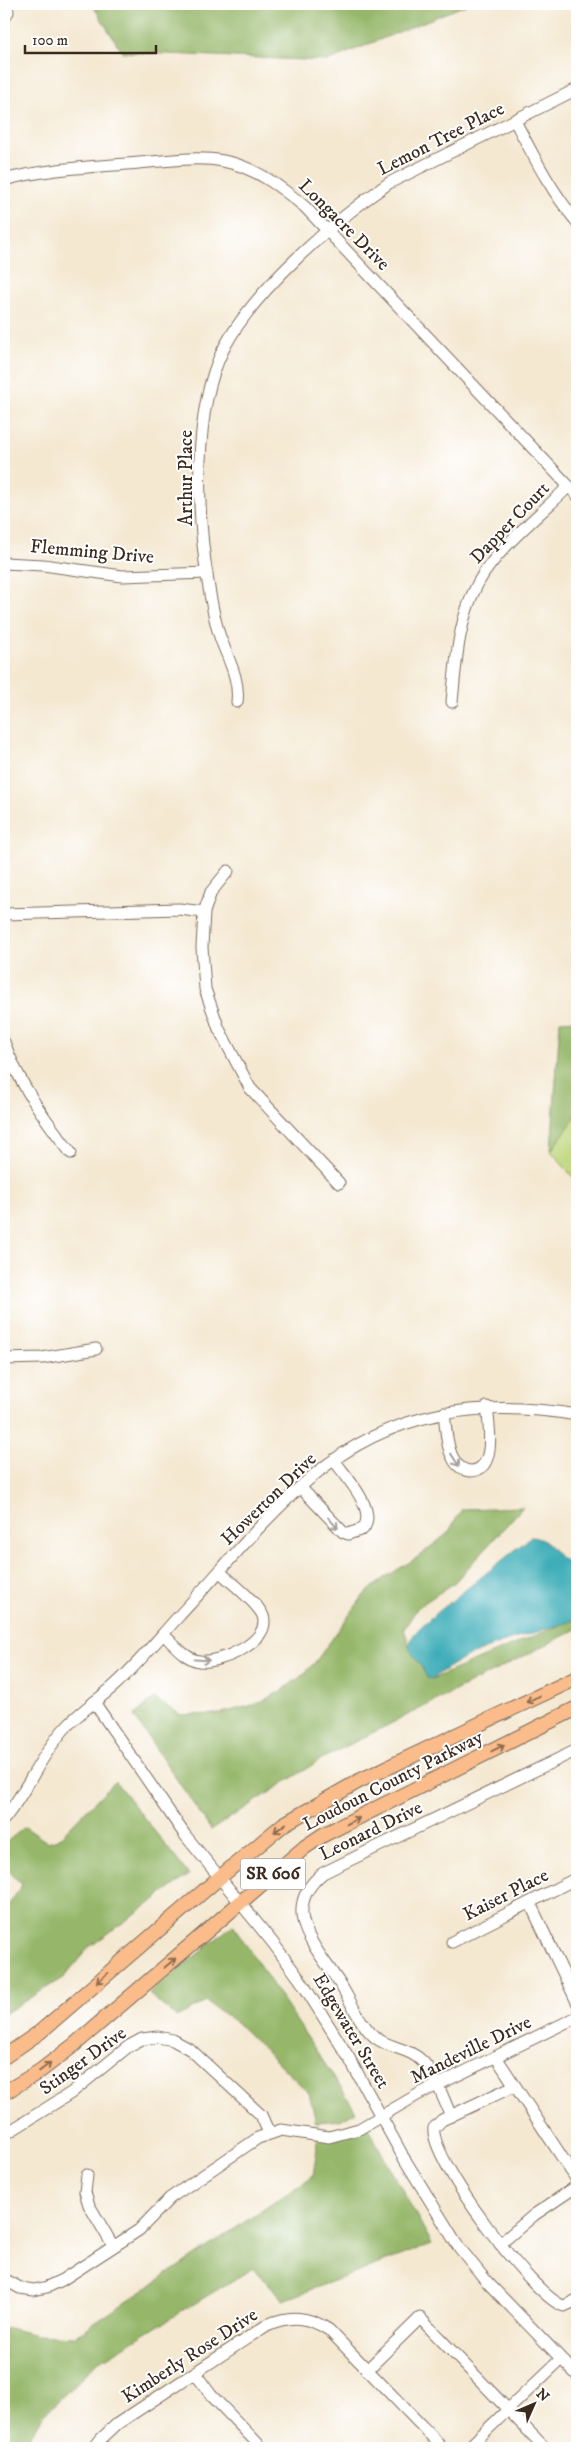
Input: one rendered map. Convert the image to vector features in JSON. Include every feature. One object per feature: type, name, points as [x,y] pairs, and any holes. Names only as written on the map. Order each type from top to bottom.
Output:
[{"type":"main road","name":"Loudoun County Parkway","points":[[4,2057],[40,2032],[284,1824],[359,1781],[577,1678]]},
{"type":"main road","name":"Loudoun County Parkway","points":[[4,2093],[40,2071],[74,2044],[305,1847],[323,1835],[577,1708]]},
{"type":"street","name":"Lemon Tree Place","points":[[327,231],[389,183],[577,89]]},
{"type":"street","points":[[515,121],[544,176],[577,222]]},
{"type":"street","name":"Longacre Drive","points":[[4,180],[55,170],[183,160],[222,161],[252,171],[279,186],[305,207],[573,491]]},
{"type":"street","name":"Arthur Place","points":[[237,702],[237,680],[218,628],[207,573],[200,492],[200,441],[208,395],[224,348],[254,303],[327,231]]},
{"type":"street","name":"Dapper Court","points":[[452,702],[459,639],[470,602],[478,584],[501,553],[573,491]]},
{"type":"street","name":"Flemming Drive","points":[[4,563],[43,565],[122,576],[207,573]]},
{"type":"street","points":[[228,871],[211,892],[204,912],[202,947],[205,989],[219,1029],[250,1088],[339,1183]]},
{"type":"street","points":[[4,914],[179,909],[204,912]]},
{"type":"street","points":[[4,1042],[10,1060],[31,1101],[71,1153]]},
{"type":"street","points":[[4,1358],[42,1358],[96,1349]]},
{"type":"street","points":[[444,1413],[452,1458],[461,1468],[470,1471],[481,1467],[490,1453],[487,1407]]},
{"type":"street","name":"Howerton Drive","points":[[4,1819],[20,1800],[46,1751],[65,1727],[118,1682],[300,1487],[334,1460],[374,1436],[396,1427],[444,1413],[487,1407],[539,1409],[577,1415]]},
{"type":"street","points":[[300,1487],[343,1532],[348,1534],[363,1529],[368,1518],[366,1506],[334,1460]]},
{"type":"street","points":[[163,1634],[186,1655],[200,1661],[222,1657],[253,1644],[259,1638],[264,1624],[260,1611],[220,1572]]},
{"type":"street","name":"Edgewater Street","points":[[94,1702],[185,1835],[273,1943],[301,1981],[340,2042],[380,2115],[458,2246],[488,2282],[577,2375]]},
{"type":"street","name":"Leonard Drive","points":[[451,2116],[428,2068],[414,2054],[384,2043],[368,2030],[307,1936],[302,1918],[304,1897],[309,1888],[323,1873],[577,1750]]},
{"type":"street","name":"Kaiser Place","points":[[452,1942],[577,1878]]},
{"type":"street","points":[[530,1902],[577,2002]]},
{"type":"street","name":"Mandeville Drive","points":[[380,2115],[577,2017]]},
{"type":"street","name":"Stinger Drive","points":[[4,2135],[71,2093],[129,2046],[142,2040],[158,2037],[173,2040],[191,2050],[261,2115],[269,2133]]},
{"type":"street","points":[[496,2056],[577,2180]]},
{"type":"street","points":[[514,2086],[451,2116],[438,2124],[433,2135],[467,2199],[500,2244],[554,2302],[564,2306],[577,2300]]},
{"type":"street","points":[[4,2279],[20,2288],[34,2290],[47,2287],[62,2280],[139,2230],[170,2198],[269,2133],[281,2130],[329,2137],[340,2136],[359,2129],[380,2115]]},
{"type":"street","points":[[87,2175],[85,2192],[90,2206],[113,2246]]},
{"type":"street","points":[[500,2244],[534,2215],[577,2186]]},
{"type":"street","name":"Kimberly Rose Drive","points":[[94,2448],[117,2424],[267,2325],[280,2319],[305,2318],[329,2330],[443,2448]]},
{"type":"street","points":[[367,2370],[420,2318],[545,2448]]},
{"type":"street","points":[[468,2448],[561,2359]]},
{"type":"street","points":[[195,2373],[212,2396],[262,2448]]},
{"type":"green space","points":[[92,4],[468,4],[327,61],[122,52]]},
{"type":"green space","points":[[577,1020],[577,1115],[551,1151],[560,1021]]},
{"type":"green space","points":[[577,1115],[577,1182],[551,1151]]},
{"type":"green space","points":[[523,1507],[454,1583],[418,1607],[404,1629],[409,1645],[432,1679],[577,1618],[577,1629],[323,1758],[211,1830],[134,1716],[154,1698],[181,1715],[218,1714],[257,1704],[281,1691],[303,1675],[316,1661],[364,1595],[384,1578],[418,1557],[448,1533],[462,1509]]},
{"type":"green space","points":[[115,1781],[189,1875],[88,1948],[64,1977],[4,2014],[4,1912],[22,1885],[4,1866],[4,1844],[25,1827],[47,1842],[58,1839]]},
{"type":"green space","points":[[233,1925],[356,2111],[340,2120],[316,2122],[309,2093],[236,2022],[206,2002],[176,2017],[149,1994]]},
{"type":"green space","points":[[366,2124],[432,2244],[283,2300],[253,2268],[97,2363],[45,2413],[23,2448],[8,2448],[4,2429],[4,2327],[37,2335],[74,2337],[313,2176],[319,2135]]},
{"type":"water","points":[[531,1537],[544,1541],[558,1556],[566,1561],[572,1557],[577,1564],[574,1567],[574,1573],[577,1580],[577,1619],[483,1650],[448,1667],[432,1679],[427,1678],[410,1650],[412,1638],[417,1631]]}]
